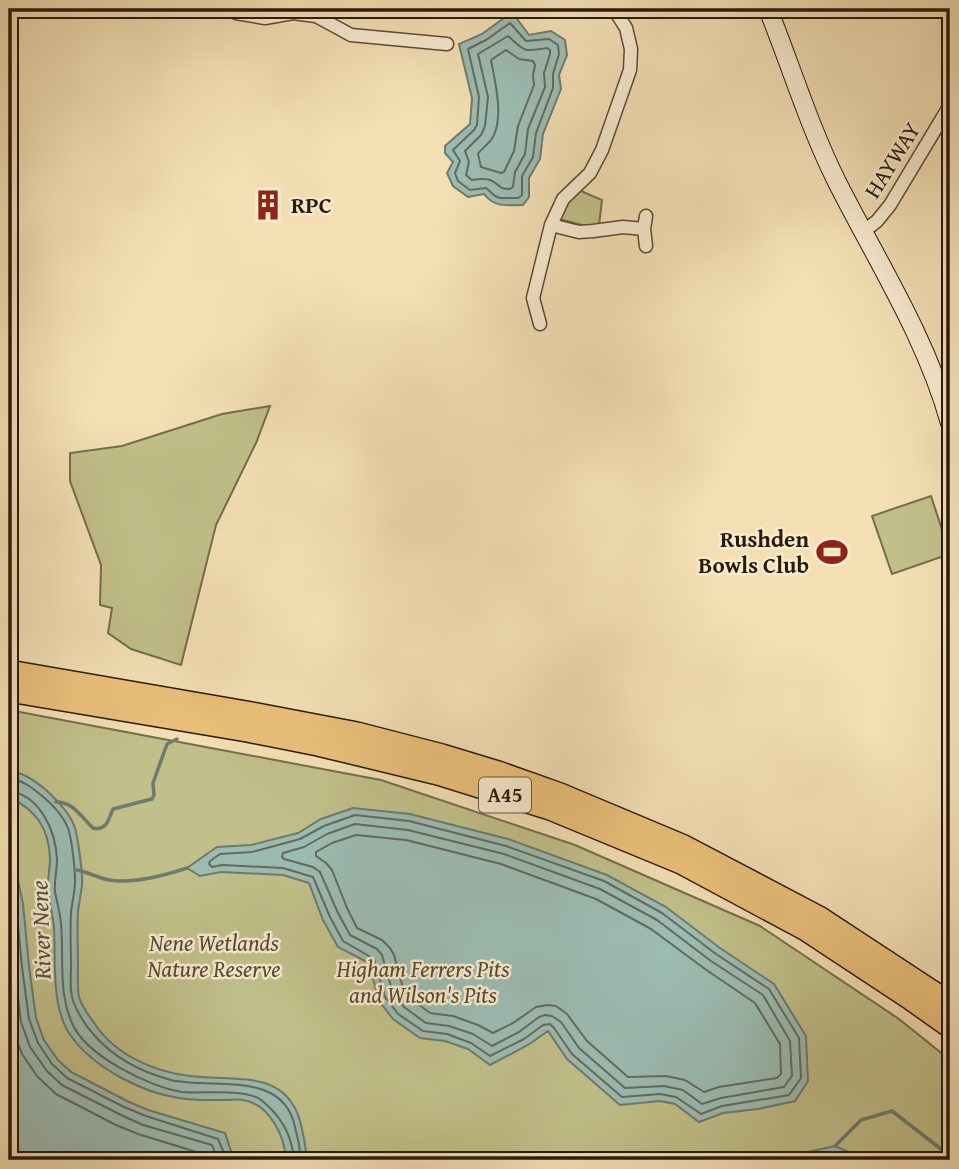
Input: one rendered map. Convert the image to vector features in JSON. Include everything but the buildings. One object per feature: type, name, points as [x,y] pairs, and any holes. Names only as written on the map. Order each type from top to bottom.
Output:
[{"type":"highway","name":"A45","points":[[9,671],[357,733],[498,772],[560,794],[684,846],[819,916],[950,1003]]},
{"type":"highway","name":"A45","points":[[9,691],[318,745],[438,774],[550,809],[681,863],[806,930],[950,1027]]},
{"type":"main road","points":[[768,9],[827,160],[925,353],[950,423]]},
{"type":"street","points":[[227,9],[265,18],[319,12],[351,35],[447,44]]},
{"type":"street","points":[[540,324],[533,298],[551,225],[563,199],[590,173],[602,150],[630,69],[631,49],[626,28],[614,9]]},
{"type":"street","name":"HAYWAY","points":[[863,232],[877,221],[890,205],[950,106]]},
{"type":"street","points":[[551,225],[579,232],[645,222],[646,246]]},
{"type":"green space","points":[[581,191],[602,200],[599,225],[582,225],[559,219],[566,202]]},
{"type":"green space","points":[[270,406],[256,443],[216,525],[181,665],[131,649],[108,633],[112,608],[100,605],[101,565],[70,481],[70,453],[122,446],[222,414]]},
{"type":"green space","points":[[931,496],[950,554],[892,574],[872,516]]},
{"type":"green space","name":"Higham Ferrers Pits and Wilson's Pits","points":[[9,710],[381,780],[575,845],[760,926],[899,1019],[950,1060],[950,1160],[9,1160]]},
{"type":"water","points":[[512,12],[529,35],[551,31],[565,40],[567,55],[559,75],[561,89],[543,134],[540,159],[529,178],[529,197],[523,205],[497,204],[484,194],[468,197],[453,186],[447,173],[453,162],[445,153],[445,146],[470,124],[472,98],[459,44],[482,34]]},
{"type":"water","points":[[9,771],[29,778],[46,790],[59,802],[73,822],[82,880],[78,918],[78,993],[84,1008],[103,1035],[125,1053],[163,1071],[259,1082],[286,1095],[296,1109],[306,1160],[286,1160],[283,1141],[274,1122],[268,1114],[252,1103],[239,1100],[185,1099],[151,1091],[108,1070],[74,1040],[61,1016],[56,987],[54,928],[48,891],[50,859],[47,838],[34,814],[9,797]]},
{"type":"water","points":[[353,808],[410,814],[508,839],[607,875],[666,907],[774,984],[806,1036],[808,1081],[795,1101],[723,1113],[699,1122],[675,1104],[660,1101],[620,1105],[567,1059],[548,1031],[490,1065],[468,1049],[445,1041],[420,1038],[393,1019],[379,1001],[369,963],[338,947],[323,920],[309,883],[283,875],[221,872],[200,876],[187,868],[217,847],[251,845],[298,833],[321,819]]},
{"type":"water","points":[[9,853],[14,862],[23,904],[36,1018],[44,1040],[58,1060],[71,1072],[127,1101],[225,1133],[234,1160],[9,1160]]},
{"type":"water","points":[[835,1146],[867,1160],[750,1160],[785,1157]]},
{"type":"waterway","points":[[56,802],[72,807],[93,828],[101,828],[113,809],[152,799],[153,783],[167,744],[177,739]]},
{"type":"waterway","points":[[77,870],[109,880],[128,881],[187,868]]},
{"type":"waterway","points":[[835,1146],[861,1120],[892,1111],[950,1156]]},
{"type":"waterway","points":[[600,1160],[624,1156],[633,1160]]},
{"type":"place","name":"RPC","points":[[268,205]]},
{"type":"place","name":"Rushden Bowls Club","points":[[832,552]]},
{"type":"water label","name":"River Nene","points":[[41,930]]},
{"type":"park label","name":"Nene Wetlands Nature Reserve","points":[[214,956]]}]
